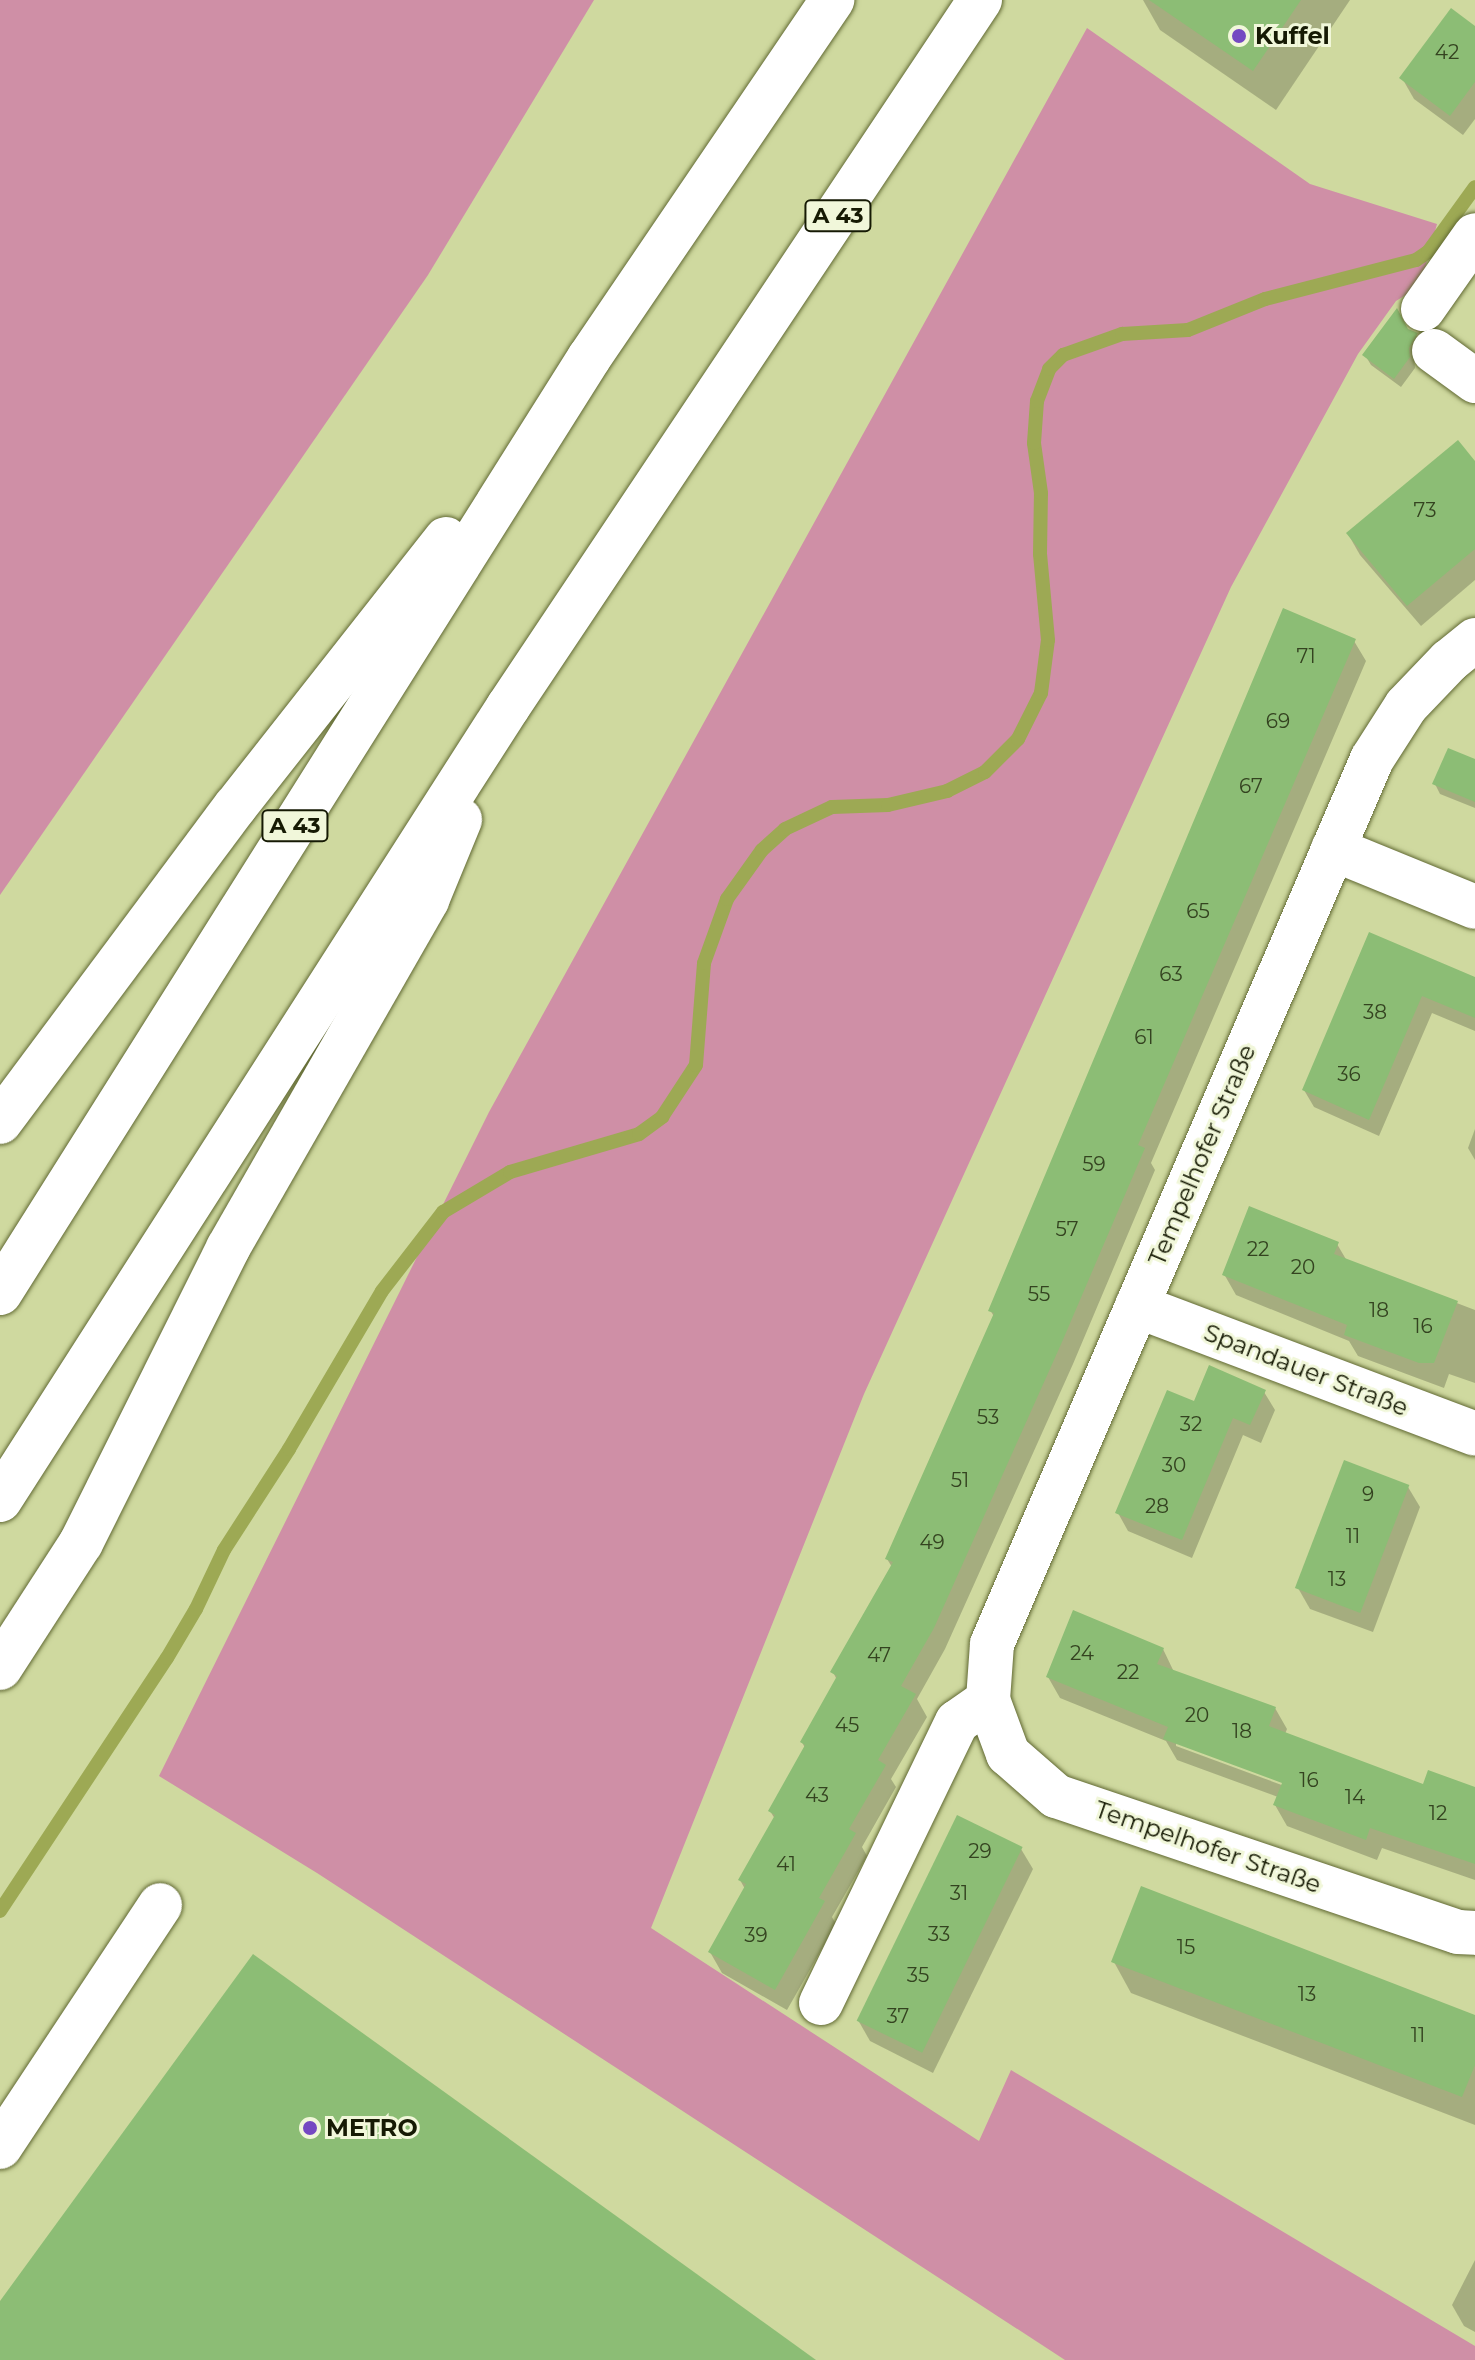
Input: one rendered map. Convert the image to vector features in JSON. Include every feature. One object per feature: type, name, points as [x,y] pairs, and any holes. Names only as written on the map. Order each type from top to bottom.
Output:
[{"type":"main road","name":"A 43","points":[[0,1293],[589,358],[832,0]]},
{"type":"main road","name":"A 43","points":[[0,1500],[508,707],[980,0]]},
{"type":"main road","points":[[1423,309],[1475,235]]},
{"type":"main road","points":[[1434,351],[1475,381]]},
{"type":"main road","points":[[0,1122],[235,807],[589,358]]},
{"type":"main road","name":"Tempelhofer Straße","points":[[1475,640],[1449,661],[1406,706],[1372,759],[992,1644],[988,1700],[1008,1754],[1056,1796],[1458,1932],[1475,1933]]},
{"type":"main road","points":[[0,1668],[81,1543],[228,1248],[427,900],[508,707]]},
{"type":"main road","points":[[1333,849],[1475,907]]},
{"type":"main road","name":"Spandauer Straße","points":[[1137,1306],[1475,1434]]},
{"type":"main road","points":[[821,2003],[957,1722],[988,1700]]},
{"type":"main road","points":[[0,2147],[160,1905]]},
{"type":"shaded area","points":[[0,0],[594,0],[428,275],[0,895]]},
{"type":"shaded area","points":[[1087,28],[1310,184],[1437,224],[1420,286],[1396,301],[1358,354],[1231,587],[864,1394],[651,1928],[979,2141],[1011,2070],[1475,2346],[1475,2360],[1065,2360],[317,1873],[159,1776],[489,1112]]},
{"type":"building","name":"Kuffel","points":[[1149,0],[1301,0],[1253,71]]},
{"type":"building","points":[[1451,8],[1475,26],[1475,82],[1450,116],[1399,78]]},
{"type":"building","points":[[1397,308],[1408,329],[1418,333],[1409,348],[1410,357],[1394,379],[1362,355]]},
{"type":"building","points":[[1458,440],[1475,461],[1475,549],[1407,606],[1346,533]]},
{"type":"building","points":[[1283,608],[1356,639],[1138,1145],[1145,1148],[1062,1342],[934,1628],[901,1686],[916,1694],[878,1760],[886,1765],[849,1829],[856,1833],[819,1898],[825,1901],[775,1990],[708,1952],[746,1884],[738,1880],[775,1815],[768,1811],[805,1745],[800,1742],[837,1676],[830,1672],[893,1562],[885,1559],[994,1313],[988,1311]]},
{"type":"building","points":[[1448,748],[1475,759],[1475,802],[1432,784]]},
{"type":"building","points":[[1369,932],[1475,977],[1475,1018],[1422,996],[1369,1120],[1302,1090]]},
{"type":"building","points":[[1249,1206],[1339,1242],[1334,1254],[1458,1301],[1434,1363],[1419,1363],[1344,1335],[1347,1325],[1222,1275]]},
{"type":"building","points":[[1209,1365],[1266,1390],[1250,1425],[1233,1418],[1182,1540],[1115,1513],[1167,1390],[1194,1401]]},
{"type":"building","points":[[1344,1460],[1409,1485],[1360,1613],[1295,1588]]},
{"type":"building","points":[[1073,1610],[1164,1648],[1157,1664],[1276,1707],[1269,1726],[1423,1784],[1428,1770],[1475,1787],[1475,1864],[1370,1828],[1366,1840],[1273,1805],[1282,1783],[1163,1739],[1168,1727],[1046,1677]]},
{"type":"building","points":[[957,1815],[1023,1847],[922,2053],[857,2021]]},
{"type":"building","points":[[1141,1886],[1475,2015],[1475,2065],[1462,2097],[1111,1962]]},
{"type":"building","name":"METRO","points":[[253,1954],[816,2360],[0,2360],[0,2301]]},
{"type":"waterway","points":[[0,1911],[167,1658],[196,1609],[224,1550],[289,1449],[382,1291],[443,1212],[510,1172],[639,1134],[662,1117],[696,1065],[704,963],[727,899],[762,850],[785,829],[832,807],[888,805],[947,791],[985,772],[1018,739],[1041,693],[1048,640],[1040,554],[1041,493],[1034,443],[1037,401],[1049,369],[1063,355],[1122,334],[1188,330],[1265,299],[1416,260],[1428,252],[1475,187]]},
{"type":"place","name":"Kuffel","points":[[1239,36]]},
{"type":"place","name":"METRO","points":[[310,2128]]}]
